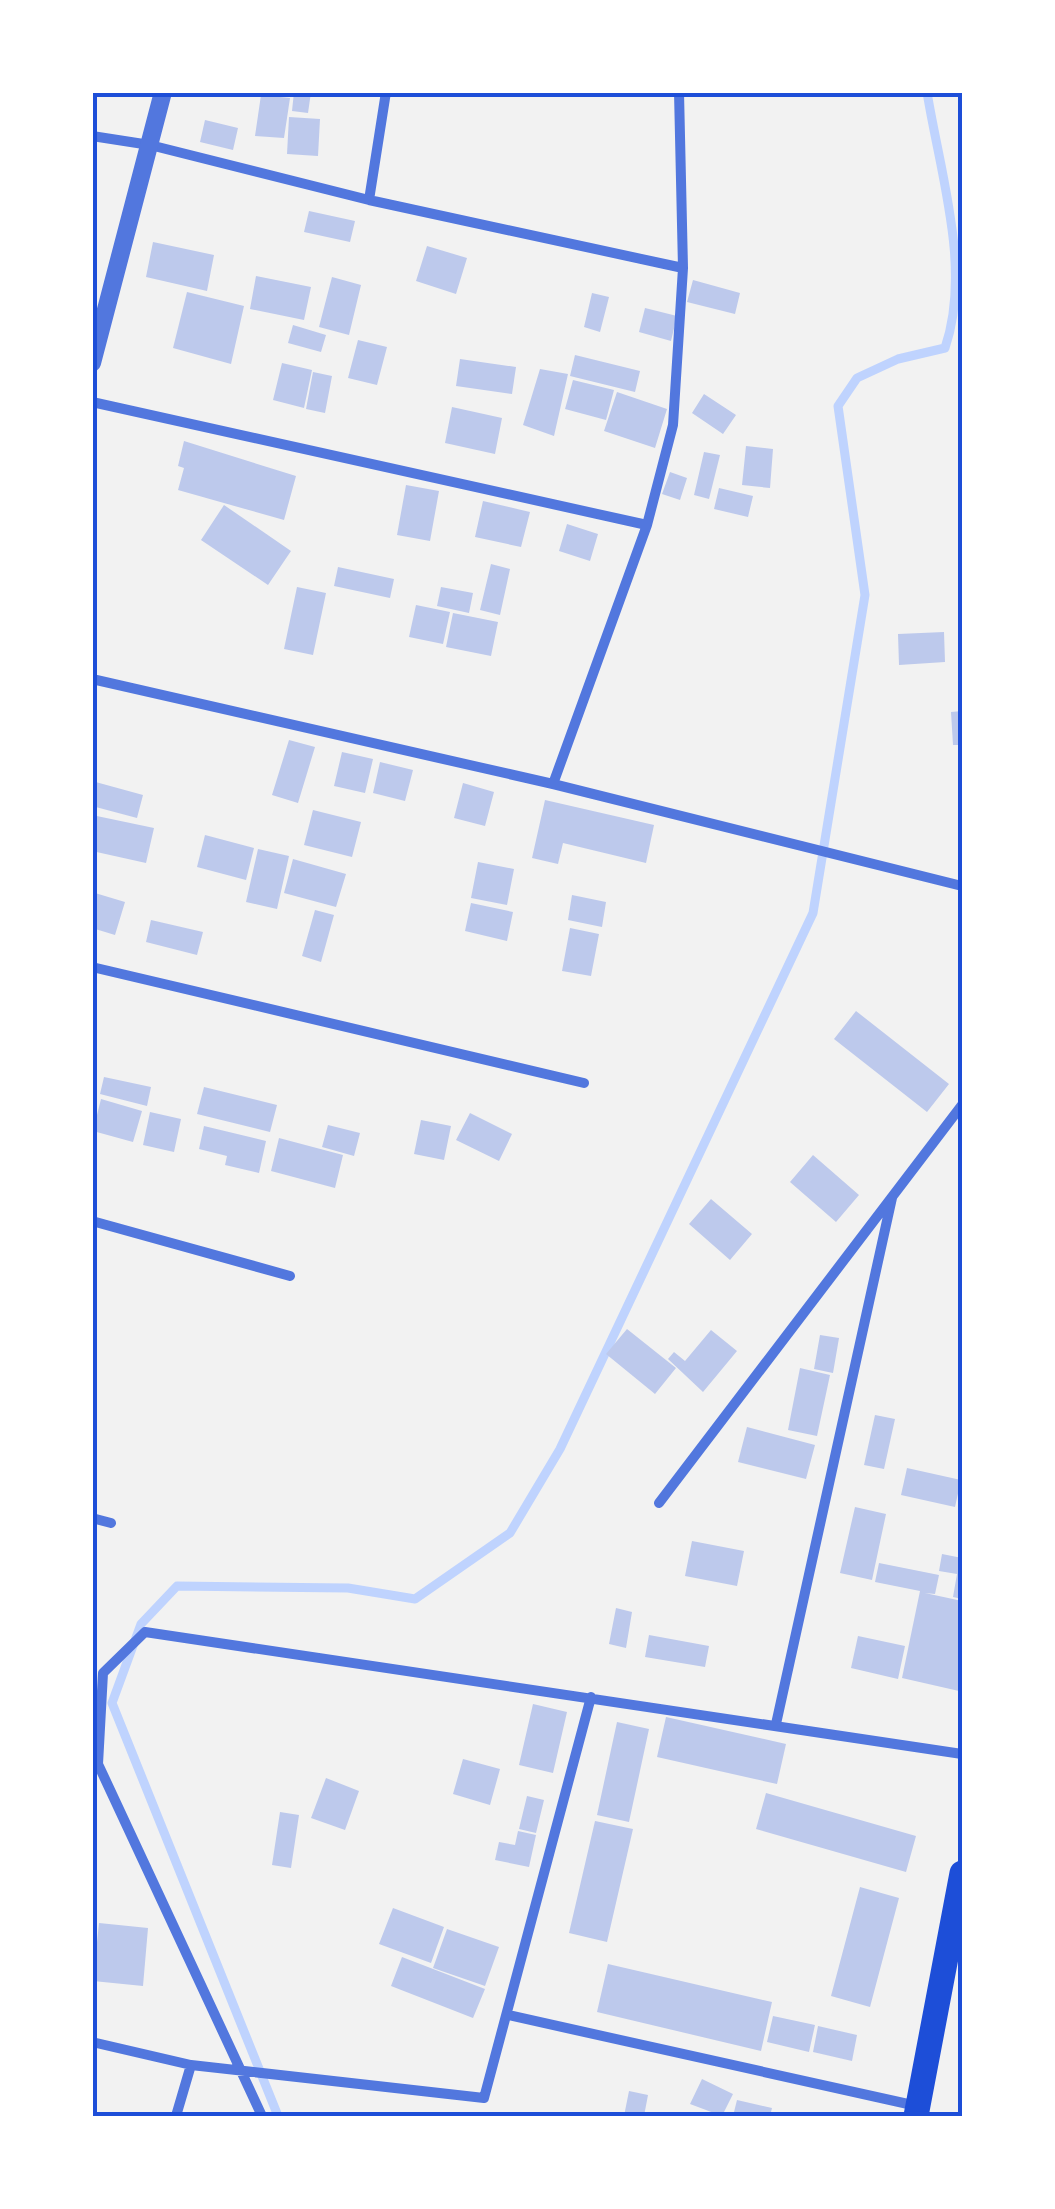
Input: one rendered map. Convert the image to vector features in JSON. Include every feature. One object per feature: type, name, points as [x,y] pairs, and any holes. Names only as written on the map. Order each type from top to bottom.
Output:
[{"type":"main road","points":[[917,2111],[957,1920],[962,1873]]},
{"type":"street","points":[[92,363],[163,92]]},
{"type":"street","points":[[370,200],[386,92]]},
{"type":"street","points":[[553,784],[647,525],[673,425],[683,268],[678,92]]},
{"type":"street","points":[[92,136],[150,145],[370,200],[683,268]]},
{"type":"street","points":[[92,402],[647,525]]},
{"type":"street","points":[[92,679],[553,784],[962,886]]},
{"type":"street","points":[[92,967],[584,1083]]},
{"type":"street","points":[[659,1503],[962,1105]]},
{"type":"street","points":[[776,1724],[892,1198]]},
{"type":"street","points":[[92,1221],[290,1276]]},
{"type":"street","points":[[92,1518],[111,1523]]},
{"type":"street","points":[[262,2116],[96,1764],[103,1673],[145,1632],[962,1754]]},
{"type":"street","points":[[92,2042],[191,2065],[484,2098],[591,1697]]},
{"type":"street","points":[[508,2015],[917,2111]]},
{"type":"street","points":[[176,2116],[191,2065]]},
{"type":"building","points":[[294,92],[311,92],[308,113],[292,111]]},
{"type":"building","points":[[261,95],[290,98],[284,138],[255,136]]},
{"type":"building","points":[[289,117],[320,119],[318,156],[287,154]]},
{"type":"building","points":[[205,120],[238,128],[233,150],[200,142]]},
{"type":"building","points":[[309,211],[355,221],[350,242],[304,232]]},
{"type":"building","points":[[153,242],[214,255],[207,291],[146,277]]},
{"type":"building","points":[[427,246],[467,258],[456,294],[416,281]]},
{"type":"building","points":[[256,276],[311,287],[304,320],[250,309]]},
{"type":"building","points":[[332,277],[361,285],[349,335],[319,327]]},
{"type":"building","points":[[693,280],[740,293],[735,314],[687,302]]},
{"type":"building","points":[[187,292],[244,306],[231,364],[173,348]]},
{"type":"building","points":[[592,293],[609,297],[600,332],[584,327]]},
{"type":"building","points":[[645,308],[677,316],[671,341],[639,332]]},
{"type":"building","points":[[293,325],[326,335],[321,352],[288,343]]},
{"type":"building","points":[[358,340],[387,347],[377,385],[348,378]]},
{"type":"building","points":[[575,355],[640,371],[635,392],[570,376]]},
{"type":"building","points":[[460,359],[516,367],[512,394],[456,386]]},
{"type":"building","points":[[282,363],[312,370],[304,408],[273,400]]},
{"type":"building","points":[[540,369],[568,374],[554,436],[523,425]]},
{"type":"building","points":[[313,372],[332,376],[325,413],[306,409]]},
{"type":"building","points":[[573,380],[614,390],[606,420],[565,409]]},
{"type":"building","points":[[617,392],[667,409],[655,448],[604,431]]},
{"type":"building","points":[[704,394],[736,415],[723,434],[692,413]]},
{"type":"building","points":[[452,407],[502,418],[495,454],[445,443]]},
{"type":"building","points":[[184,441],[296,476],[284,520],[178,490],[184,468],[178,466]]},
{"type":"building","points":[[746,446],[773,449],[770,488],[742,485]]},
{"type":"building","points":[[704,452],[720,455],[709,499],[694,495]]},
{"type":"building","points":[[670,472],[687,478],[680,500],[662,494]]},
{"type":"building","points":[[406,485],[439,491],[430,541],[397,535]]},
{"type":"building","points":[[719,488],[753,496],[748,517],[714,509]]},
{"type":"building","points":[[483,501],[530,512],[521,547],[475,537]]},
{"type":"building","points":[[224,505],[291,551],[268,585],[201,540]]},
{"type":"building","points":[[567,524],[598,534],[590,561],[559,551]]},
{"type":"building","points":[[491,564],[510,569],[500,615],[480,610]]},
{"type":"building","points":[[338,567],[394,579],[390,598],[334,586]]},
{"type":"building","points":[[297,587],[326,593],[313,655],[284,649]]},
{"type":"building","points":[[441,587],[473,593],[469,613],[437,606]]},
{"type":"building","points":[[416,605],[450,612],[443,644],[409,637]]},
{"type":"building","points":[[453,613],[498,622],[491,656],[446,647]]},
{"type":"building","points":[[944,632],[945,662],[899,665],[898,634]]},
{"type":"building","points":[[962,711],[962,745],[953,745],[951,712]]},
{"type":"building","points":[[289,740],[315,747],[298,803],[272,795]]},
{"type":"building","points":[[342,752],[373,759],[365,793],[334,786]]},
{"type":"building","points":[[380,762],[413,770],[405,801],[373,793]]},
{"type":"building","points":[[92,781],[143,795],[137,818],[92,806]]},
{"type":"building","points":[[463,783],[494,792],[485,826],[454,818]]},
{"type":"building","points":[[545,800],[654,825],[646,863],[563,843],[558,864],[532,858]]},
{"type":"building","points":[[313,810],[361,822],[352,857],[304,845]]},
{"type":"building","points":[[92,815],[154,828],[146,863],[92,851]]},
{"type":"building","points":[[205,835],[254,848],[246,880],[197,867]]},
{"type":"building","points":[[258,849],[289,856],[277,909],[246,902]]},
{"type":"building","points":[[293,859],[346,874],[336,907],[284,893]]},
{"type":"building","points":[[478,862],[514,869],[507,905],[471,898]]},
{"type":"building","points":[[95,893],[125,902],[115,935],[92,928]]},
{"type":"building","points":[[572,895],[606,902],[602,927],[568,920]]},
{"type":"building","points":[[471,903],[513,912],[507,941],[465,931]]},
{"type":"building","points":[[315,910],[334,915],[321,962],[302,956]]},
{"type":"building","points":[[151,920],[203,932],[197,955],[146,942]]},
{"type":"building","points":[[570,928],[599,934],[591,976],[562,971]]},
{"type":"building","points":[[856,1011],[949,1084],[927,1112],[834,1039]]},
{"type":"building","points":[[104,1077],[151,1087],[147,1106],[100,1094]]},
{"type":"building","points":[[204,1087],[277,1105],[270,1132],[197,1114]]},
{"type":"building","points":[[101,1099],[142,1111],[133,1142],[93,1131]]},
{"type":"building","points":[[150,1112],[181,1119],[174,1152],[143,1145]]},
{"type":"building","points":[[470,1113],[512,1134],[499,1161],[456,1140]]},
{"type":"building","points":[[421,1120],[451,1126],[444,1160],[414,1154]]},
{"type":"building","points":[[328,1125],[360,1133],[354,1156],[322,1147]]},
{"type":"building","points":[[204,1126],[266,1141],[259,1173],[225,1165],[227,1156],[199,1149]]},
{"type":"building","points":[[279,1138],[343,1155],[335,1188],[271,1171]]},
{"type":"building","points":[[813,1155],[859,1195],[836,1222],[790,1182]]},
{"type":"building","points":[[711,1199],[752,1234],[730,1260],[689,1224]]},
{"type":"building","points":[[627,1329],[676,1368],[655,1394],[606,1354]]},
{"type":"building","points":[[711,1330],[737,1351],[703,1392],[668,1359],[674,1352],[685,1361]]},
{"type":"building","points":[[820,1335],[839,1338],[833,1373],[814,1369]]},
{"type":"building","points":[[800,1368],[830,1375],[817,1436],[788,1430]]},
{"type":"building","points":[[875,1415],[895,1419],[884,1469],[864,1465]]},
{"type":"building","points":[[747,1427],[815,1445],[806,1479],[738,1462]]},
{"type":"building","points":[[907,1468],[961,1480],[955,1507],[901,1495]]},
{"type":"building","points":[[855,1507],[886,1514],[872,1580],[840,1573]]},
{"type":"building","points":[[692,1541],[744,1551],[737,1586],[685,1576]]},
{"type":"building","points":[[942,1554],[962,1558],[962,1599],[953,1597],[957,1574],[939,1571]]},
{"type":"building","points":[[879,1563],[939,1575],[935,1594],[925,1593],[962,1601],[959,1691],[902,1678],[920,1591],[875,1582]]},
{"type":"building","points":[[616,1608],[632,1612],[626,1648],[609,1644]]},
{"type":"building","points":[[649,1635],[709,1646],[705,1667],[645,1657]]},
{"type":"building","points":[[858,1636],[905,1646],[898,1679],[851,1668]]},
{"type":"building","points":[[533,1704],[567,1712],[553,1773],[519,1765]]},
{"type":"building","points":[[666,1717],[786,1744],[777,1784],[657,1757]]},
{"type":"building","points":[[617,1722],[649,1729],[629,1822],[597,1815]]},
{"type":"building","points":[[463,1759],[500,1769],[490,1805],[453,1794]]},
{"type":"building","points":[[326,1778],[359,1791],[345,1830],[311,1818]]},
{"type":"building","points":[[766,1793],[916,1836],[906,1872],[756,1829]]},
{"type":"building","points":[[527,1796],[544,1800],[536,1833],[519,1829]]},
{"type":"building","points":[[280,1812],[299,1815],[291,1868],[272,1865]]},
{"type":"building","points":[[595,1821],[633,1829],[607,1942],[569,1933]]},
{"type":"building","points":[[518,1831],[536,1835],[529,1867],[495,1860],[499,1842],[515,1845]]},
{"type":"building","points":[[860,1887],[899,1898],[870,2007],[831,1996]]},
{"type":"building","points":[[393,1908],[444,1927],[431,1963],[379,1944]]},
{"type":"building","points":[[99,1923],[148,1928],[143,1986],[93,1981]]},
{"type":"building","points":[[447,1929],[499,1947],[485,1986],[433,1968]]},
{"type":"building","points":[[402,1957],[485,1989],[473,2018],[391,1986]]},
{"type":"building","points":[[608,1964],[772,2002],[761,2051],[597,2012]]},
{"type":"building","points":[[773,2016],[815,2025],[809,2052],[767,2042]]},
{"type":"building","points":[[818,2026],[857,2035],[852,2061],[813,2052]]},
{"type":"building","points":[[702,2079],[733,2094],[722,2116],[690,2104]]},
{"type":"building","points":[[629,2091],[648,2095],[644,2116],[624,2116]]},
{"type":"building","points":[[737,2100],[772,2108],[770,2116],[733,2116]]},
{"type":"waterway","points":[[278,2116],[112,1703],[141,1624],[177,1586],[348,1588],[415,1599],[510,1533],[560,1449],[813,913],[865,595],[838,406],[857,378],[898,359],[945,348],[953,318],[955,254],[927,92]]}]
